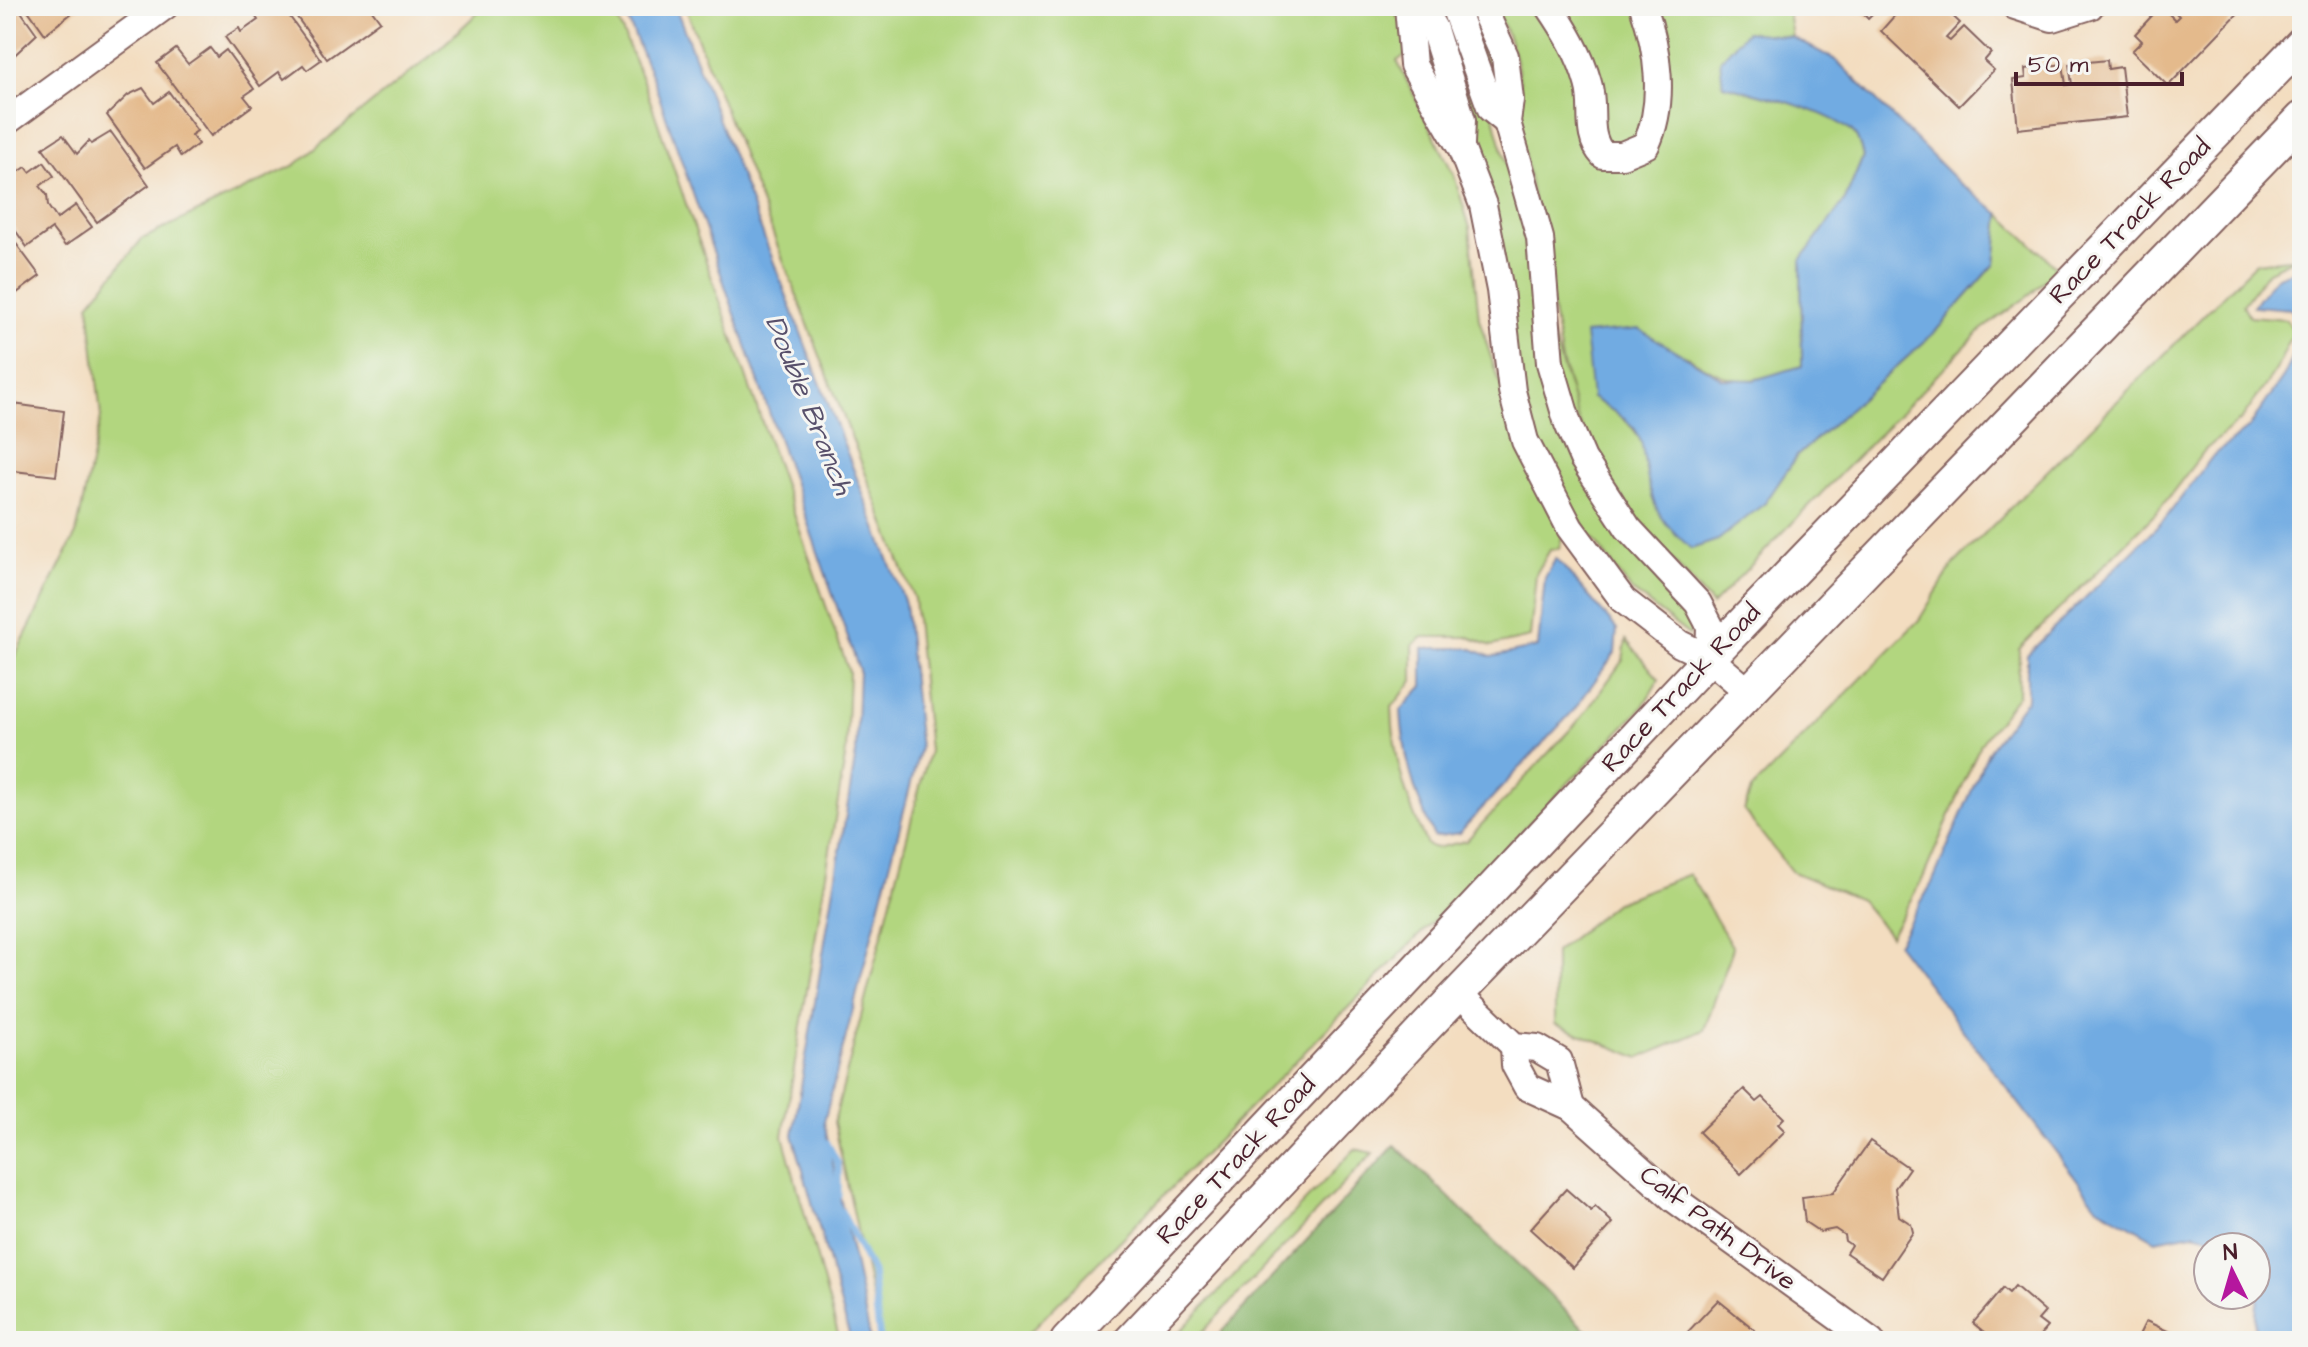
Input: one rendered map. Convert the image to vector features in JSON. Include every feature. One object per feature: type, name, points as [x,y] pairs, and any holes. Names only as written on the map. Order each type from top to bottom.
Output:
[{"type":"main road","name":"Race Track Road","points":[[1076,1338],[1709,658],[2302,43]]},
{"type":"main road","name":"Race Track Road","points":[[1130,1341],[2302,118]]},
{"type":"street","points":[[6,122],[165,6]]},
{"type":"street","points":[[1408,6],[1413,65],[1461,148],[1483,205],[1500,290],[1512,391],[1525,441],[1570,528],[1623,600],[1680,644],[1709,658],[1750,693]]},
{"type":"street","points":[[1421,6],[1434,29],[1462,120],[1461,148]]},
{"type":"street","points":[[1454,6],[1491,109],[1507,122]]},
{"type":"street","points":[[1482,6],[1505,56],[1510,100],[1507,122],[1540,238],[1550,363],[1568,424],[1583,459],[1628,528],[1698,603],[1710,626],[1709,658]]},
{"type":"street","points":[[1549,6],[1573,41],[1590,87],[1594,145],[1603,155],[1622,155],[1646,145],[1657,113],[1655,49],[1643,6]]},
{"type":"street","points":[[2015,6],[2052,18],[2090,6]]},
{"type":"street","name":"Calf Path Drive","points":[[1460,994],[1514,1046],[1537,1048],[1559,1061],[1571,1107]]},
{"type":"street","name":"Calf Path Drive","points":[[1514,1046],[1515,1065],[1527,1087],[1571,1107],[1674,1199],[1871,1341]]},
{"type":"green space","points":[[485,6],[612,6],[645,86],[849,672],[846,752],[783,1136],[840,1341],[6,1341],[6,658],[15,656],[76,534],[101,417],[89,304],[142,239],[295,165],[438,50]]},
{"type":"green space","points":[[685,6],[1480,6],[1495,60],[1498,94],[1476,30],[1497,129],[1528,241],[1533,279],[1619,536],[1689,612],[1696,625],[1689,635],[1631,590],[1580,521],[1535,437],[1443,99],[1416,48],[1397,61],[1454,175],[1470,228],[1479,319],[1496,373],[1562,537],[1559,548],[1550,550],[1536,574],[1530,637],[1491,646],[1469,637],[1423,637],[1413,645],[1413,681],[1392,707],[1393,726],[1402,778],[1427,845],[1436,848],[1466,841],[1582,717],[1623,660],[1626,640],[1659,679],[1642,708],[1021,1341],[881,1341],[834,1122],[929,751],[914,599]]},
{"type":"green space","points":[[1495,6],[1787,6],[1792,37],[1746,32],[1723,85],[1828,117],[1854,134],[1860,145],[1863,157],[1845,200],[1801,260],[1802,366],[1754,379],[1731,379],[1687,356],[1592,398],[1623,419],[1639,438],[1653,500],[1765,503],[1797,456],[1934,333],[1995,264],[2000,214],[2057,268],[2031,294],[1981,330],[1712,605],[1637,520],[1593,453],[1578,419],[1562,361],[1519,124],[1523,120],[1519,116],[1519,73],[1512,46]]},
{"type":"green space","points":[[2296,258],[2268,271],[2243,305],[2249,316],[2286,319],[2294,331],[2276,370],[2242,419],[2205,450],[2158,511],[2019,649],[2018,695],[1980,745],[1923,878],[1890,936],[1860,900],[1791,871],[1744,811],[1751,790],[1919,620],[1953,565],[2256,263]]},
{"type":"green space","points":[[1689,874],[1733,948],[1704,1030],[1640,1058],[1555,1024],[1555,952],[1617,902]]},
{"type":"green space","points":[[1395,1145],[1597,1341],[1213,1341]]},
{"type":"green space","points":[[1355,1149],[1373,1153],[1194,1341],[1171,1341]]},
{"type":"water","points":[[622,6],[675,6],[905,603],[920,748],[824,1122],[871,1341],[851,1341],[793,1135],[856,754],[859,670],[654,82]]},
{"type":"water","points":[[1746,32],[1792,37],[1836,60],[1957,181],[2000,214],[1995,264],[1934,333],[1797,456],[1765,503],[1718,540],[1691,549],[1659,514],[1636,431],[1592,398],[1585,334],[1639,329],[1723,379],[1754,380],[1802,366],[1801,260],[1845,200],[1863,157],[1854,134],[1828,117],[1723,85],[1720,60]]},
{"type":"water","points":[[2302,268],[2302,324],[2291,309],[2253,306],[2275,278]]},
{"type":"water","points":[[2302,338],[2302,1341],[2253,1341],[2256,1311],[2272,1311],[2272,1231],[2192,1231],[2156,1240],[2098,1207],[1897,944],[1932,883],[1989,750],[2027,699],[2027,655],[2165,519],[2212,457],[2249,427],[2284,376]]},
{"type":"water","points":[[1556,558],[1617,629],[1615,653],[1574,710],[1459,833],[1434,837],[1411,775],[1401,710],[1423,686],[1423,648],[1470,648],[1491,657],[1538,647],[1545,578]]},
{"type":"building","points":[[6,6],[17,6],[37,34],[6,63]]},
{"type":"building","points":[[25,6],[81,6],[45,34]]},
{"type":"building","points":[[248,6],[282,6],[321,60],[307,70],[303,65],[284,79],[279,72],[260,86],[225,37],[239,28],[241,32],[258,20]]},
{"type":"building","points":[[289,6],[369,6],[380,21],[327,59]]},
{"type":"building","points":[[1857,6],[1880,6],[1868,18]]},
{"type":"building","points":[[1903,6],[1942,6],[1960,23],[1946,38],[1950,41],[1964,27],[1991,53],[1984,61],[1994,70],[1959,106],[1881,31]]},
{"type":"building","points":[[2161,6],[2175,20],[2179,16],[2169,6],[2245,6],[2168,86],[2132,51],[2142,41],[2135,34]]},
{"type":"building","points":[[210,48],[217,57],[226,50],[254,89],[244,96],[252,106],[211,136],[157,63],[176,49],[188,64]]},
{"type":"building","points":[[2107,60],[2108,69],[2121,67],[2127,117],[2018,129],[2013,80],[2026,78],[2025,69],[2063,64],[2066,85],[2072,84],[2069,64]]},
{"type":"building","points":[[143,88],[154,103],[169,92],[197,131],[191,135],[198,144],[181,157],[175,147],[145,168],[107,115],[128,95]]},
{"type":"building","points":[[111,132],[149,185],[97,222],[43,148],[63,135],[77,154],[89,141],[91,144]]},
{"type":"building","points":[[44,162],[54,176],[40,186],[57,219],[76,205],[92,227],[65,246],[52,229],[27,247],[6,217],[6,173],[16,166],[20,171],[26,167],[30,172]]},
{"type":"building","points":[[6,230],[40,276],[6,301]]},
{"type":"building","points":[[6,403],[64,411],[56,476],[6,470]]},
{"type":"building","points":[[1744,1089],[1757,1102],[1763,1097],[1784,1118],[1778,1124],[1785,1131],[1741,1174],[1699,1132]]},
{"type":"building","points":[[1870,1141],[1909,1168],[1895,1188],[1899,1216],[1911,1224],[1913,1232],[1882,1277],[1846,1253],[1851,1245],[1845,1241],[1844,1235],[1835,1229],[1820,1232],[1805,1222],[1802,1197],[1833,1193]]},
{"type":"building","points":[[1566,1189],[1591,1211],[1595,1206],[1613,1223],[1573,1268],[1530,1229]]},
{"type":"building","points":[[2015,1286],[2045,1312],[2038,1320],[2047,1327],[2035,1341],[1995,1341],[1973,1323],[2003,1288],[2009,1293]]},
{"type":"building","points":[[1718,1300],[1755,1330],[1752,1334],[1759,1341],[1681,1339]]},
{"type":"building","points":[[2146,1321],[2185,1339],[2136,1341]]},
{"type":"waterway","name":"Double Branch","points":[[827,1143],[838,1164],[838,1195]]},
{"type":"waterway","name":"Double Branch","points":[[841,1211],[872,1272],[880,1341]]}]
